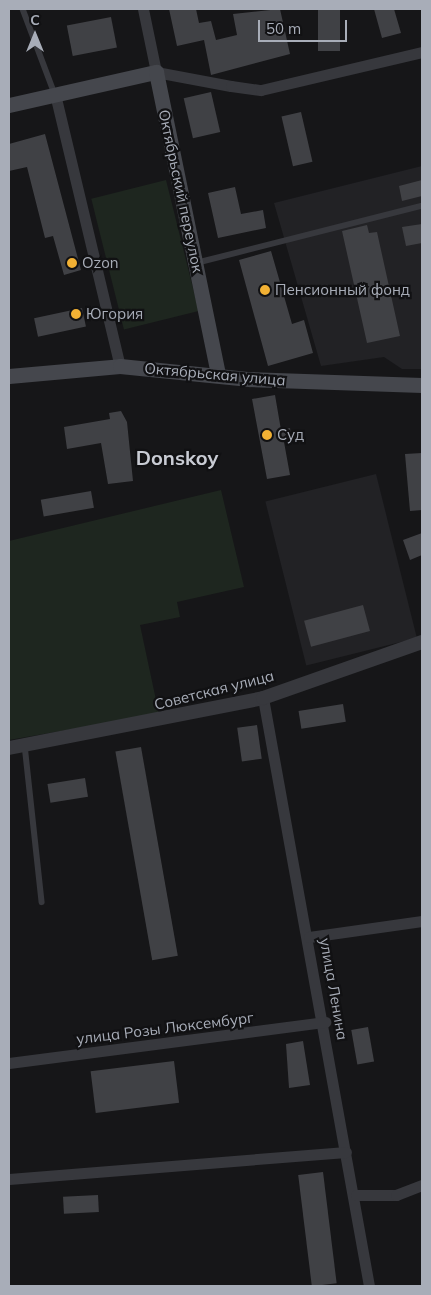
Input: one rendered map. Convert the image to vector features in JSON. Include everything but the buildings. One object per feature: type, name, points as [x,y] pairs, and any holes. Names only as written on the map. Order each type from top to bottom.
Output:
[{"type":"main road","points":[[9,105],[156,72]]},
{"type":"main road","name":"Октябрьский переулок","points":[[156,72],[218,374]]},
{"type":"main road","name":"Октябрьская улица","points":[[9,376],[120,366],[218,374],[422,384]]},
{"type":"street","name":"Октябрьский переулок","points":[[143,9],[156,72]]},
{"type":"street","points":[[156,72],[261,90],[422,52]]},
{"type":"street","points":[[55,94],[120,366]]},
{"type":"street","name":"Советская улица","points":[[9,748],[263,698],[422,642]]},
{"type":"street","name":"улица Ленина","points":[[263,698],[310,937],[346,1152],[356,1196],[369,1286]]},
{"type":"street","points":[[310,937],[422,921]]},
{"type":"street","name":"улица Розы Люксембург","points":[[9,1063],[325,1022]]},
{"type":"street","points":[[9,1179],[346,1152]]},
{"type":"street","points":[[356,1196],[396,1195],[422,1185]]},
{"type":"lane","points":[[23,9],[55,94]]},
{"type":"lane","points":[[195,263],[422,206]]},
{"type":"lane","points":[[25,745],[42,902]]},
{"type":"shaded area","points":[[422,166],[422,369],[402,369],[384,357],[321,366],[274,203]]},
{"type":"shaded area","points":[[166,180],[199,311],[124,330],[91,199]]},
{"type":"shaded area","points":[[376,474],[417,638],[306,666],[265,502]]},
{"type":"shaded area","points":[[221,490],[244,587],[177,602],[180,617],[140,625],[159,714],[9,740],[9,541]]},
{"type":"place","name":"Ozon","points":[[72,263]]},
{"type":"place","name":"Пенсионный фонд","points":[[265,290]]},
{"type":"place","name":"Югория","points":[[76,314]]},
{"type":"place","name":"Суд","points":[[267,435]]},
{"type":"district","name":"Donskoy","points":[[177,457]]}]
